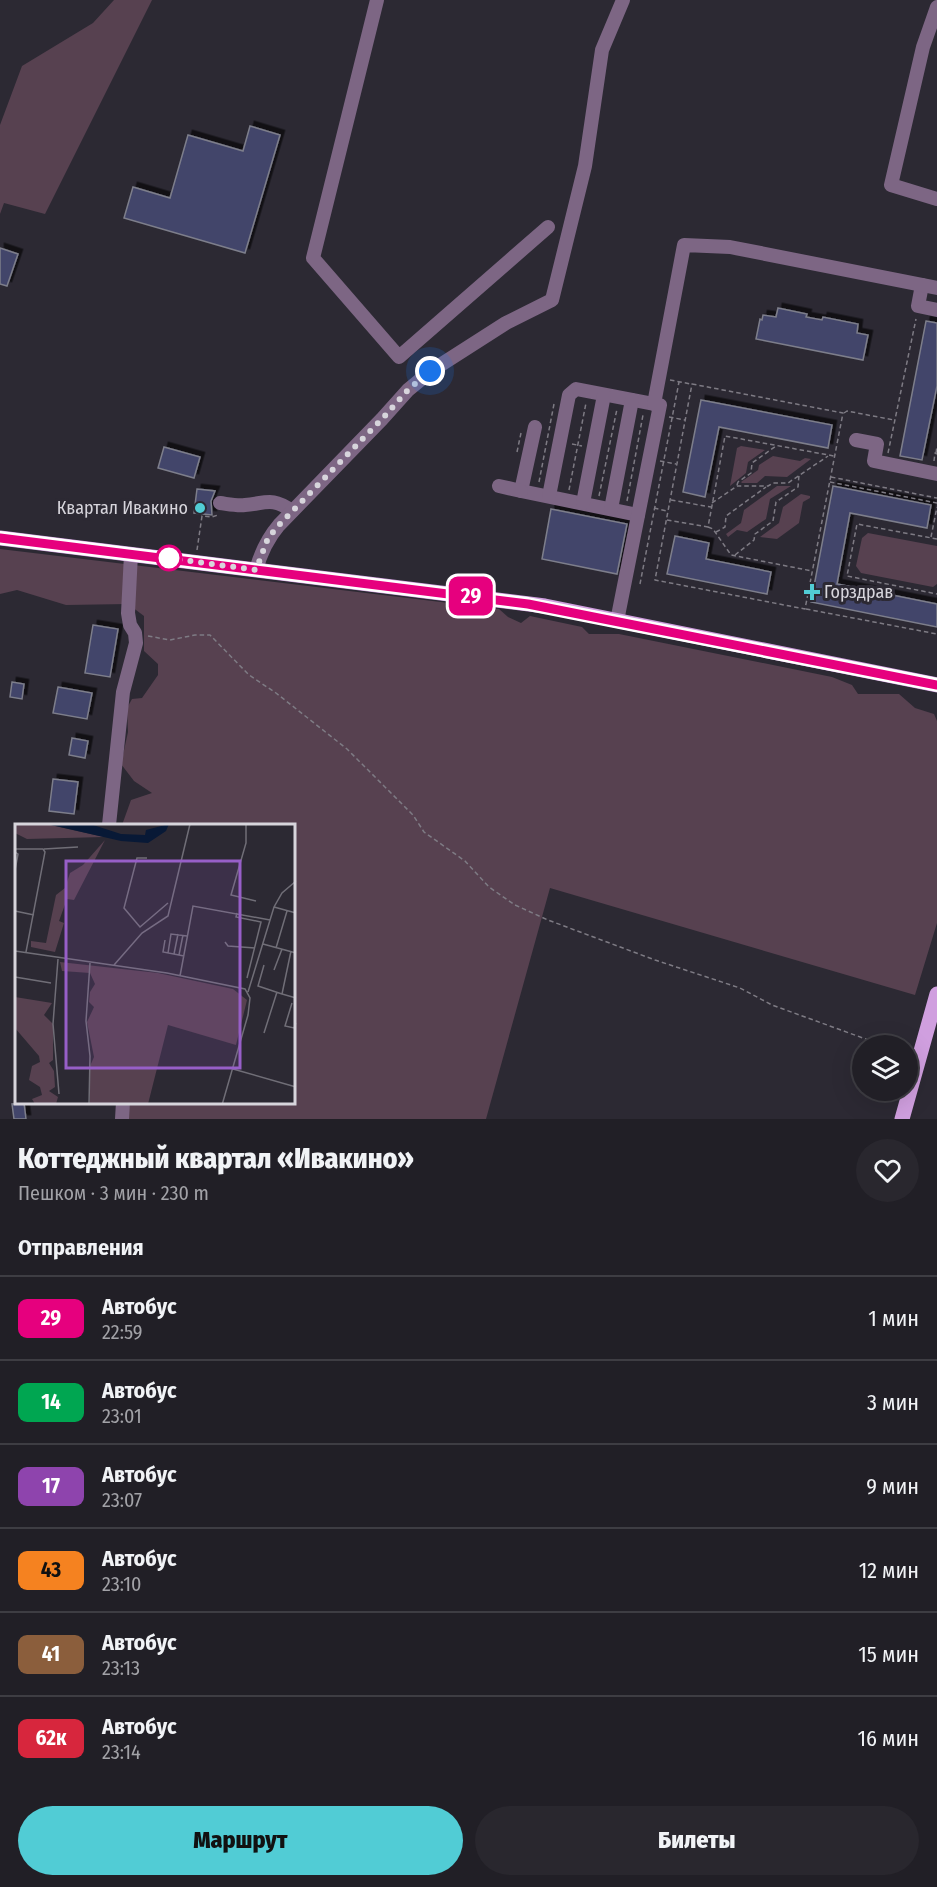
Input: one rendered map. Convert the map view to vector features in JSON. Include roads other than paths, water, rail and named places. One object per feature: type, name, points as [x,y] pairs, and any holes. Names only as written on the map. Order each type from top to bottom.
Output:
[{"type":"main road","points":[[0,538],[494,599],[617,621],[937,685]]},
{"type":"main road","points":[[902,1119],[937,994]]},
{"type":"street","points":[[377,0],[313,258],[399,357],[548,227]]},
{"type":"street","points":[[256,570],[268,538],[408,390],[430,371],[507,323],[552,300],[585,166],[602,51],[623,0]]},
{"type":"street","points":[[937,7],[923,47],[891,185],[937,199]]},
{"type":"street","points":[[650,403],[684,245],[730,247],[937,288]]},
{"type":"street","points":[[922,285],[918,306],[937,310]]},
{"type":"street","points":[[549,496],[569,395],[576,389],[660,405],[618,510]]},
{"type":"street","points":[[583,503],[604,395]]},
{"type":"street","points":[[617,621],[618,510],[625,399]]},
{"type":"street","points":[[521,491],[535,427]]},
{"type":"street","points":[[856,440],[876,444],[874,461],[935,470]]},
{"type":"street","points":[[499,486],[618,510]]},
{"type":"street","points":[[220,503],[241,505],[261,501],[281,503],[292,511]]},
{"type":"street","points":[[109,824],[123,692],[136,643],[128,613],[130,554]]},
{"type":"street","points":[[122,1119],[123,1104]]},
{"type":"place","name":"Квартал Ивакино","points":[[200,508]]},
{"type":"place","name":"Горздрав","points":[[812,592]]}]
